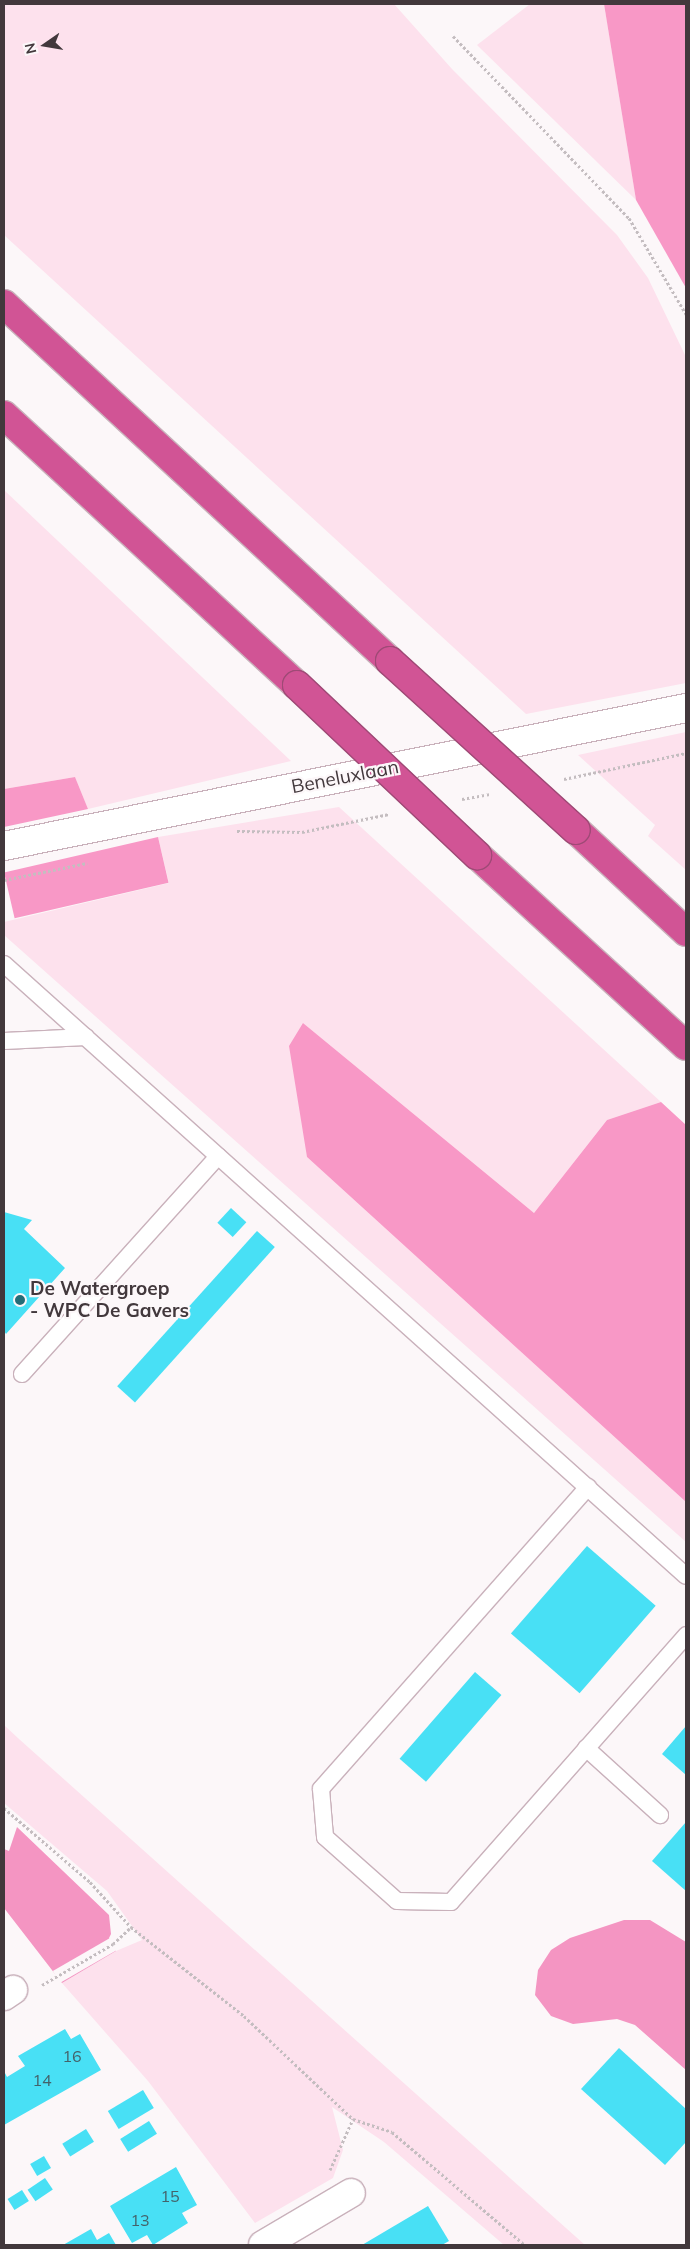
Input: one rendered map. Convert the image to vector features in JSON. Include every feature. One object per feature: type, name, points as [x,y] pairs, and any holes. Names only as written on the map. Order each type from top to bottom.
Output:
[{"type":"highway","points":[[4,304],[686,932]]},
{"type":"highway","points":[[4,415],[686,1046]]},
{"type":"street","name":"Beneluxlaan","points":[[4,846],[686,708]]},
{"type":"street","points":[[263,2245],[351,2193]]},
{"type":"lane","points":[[4,964],[686,1576]]},
{"type":"lane","points":[[4,1041],[86,1037]]},
{"type":"lane","points":[[22,1374],[218,1156]]},
{"type":"lane","points":[[588,1487],[321,1789],[325,1837],[397,1901],[451,1902],[686,1635]]},
{"type":"lane","points":[[586,1748],[660,1814]]},
{"type":"path","points":[[453,36],[630,218],[686,314]]},
{"type":"path","points":[[555,780],[686,753]]},
{"type":"path","points":[[458,800],[496,792]]},
{"type":"path","points":[[234,832],[302,832],[399,812]]},
{"type":"path","points":[[4,880],[90,862]]},
{"type":"path","points":[[4,1808],[90,1882],[131,1928],[244,2016],[353,2119],[392,2132],[525,2245]]},
{"type":"path","points":[[56,1977],[113,1944],[131,1928]]},
{"type":"path","points":[[326,2208],[326,2180],[353,2119]]},
{"type":"shaded area","points":[[4,4],[394,4],[452,69],[617,235],[648,278],[685,355],[686,683],[526,714],[4,235]]},
{"type":"shaded area","points":[[530,4],[604,4],[636,200],[477,45]]},
{"type":"shaded area","points":[[604,4],[686,4],[686,288],[636,200]]},
{"type":"shaded area","points":[[4,490],[291,761],[88,809],[75,777],[4,789]]},
{"type":"shaded area","points":[[686,732],[686,870],[648,836],[655,825],[578,755]]},
{"type":"shaded area","points":[[75,777],[88,809],[4,827],[4,789]]},
{"type":"shaded area","points":[[339,807],[661,1102],[607,1120],[534,1213],[303,1023],[307,1157],[686,1502],[686,1542],[4,935],[4,922],[169,883],[158,837]]},
{"type":"shaded area","points":[[158,837],[169,883],[15,918],[4,873]]},
{"type":"shaded area","points":[[303,1023],[534,1213],[607,1120],[661,1102],[686,1125],[686,1502],[307,1157],[289,1046]]},
{"type":"shaded area","points":[[4,1725],[585,2245],[504,2245],[384,2142],[332,2107],[343,2150],[333,2178],[255,2223],[148,2081],[62,1983],[116,1951],[142,1940],[107,1891],[4,1803]]},
{"type":"shaded area","points":[[17,1827],[109,1915],[111,1934],[109,1938],[116,1951],[62,1983],[4,1908],[4,1849],[9,1851]]},
{"type":"shaded area","points":[[624,1920],[650,1920],[686,1942],[686,2070],[635,2025],[617,2019],[573,2024],[551,2016],[535,1995],[538,1970],[551,1950],[570,1938]]},
{"type":"pier","points":[[110,1938],[117,1950],[60,1983],[53,1971]]},
{"type":"building","points":[[231,1208],[246,1222],[233,1237],[217,1223]]},
{"type":"building","name":"De Watergroep - WPC De Gavers","points":[[4,1212],[32,1220],[24,1229],[65,1268],[6,1334],[4,1331]]},
{"type":"building","points":[[257,1231],[275,1247],[135,1402],[117,1386]]},
{"type":"building","points":[[587,1546],[656,1606],[580,1693],[511,1634]]},
{"type":"building","points":[[475,1672],[501,1695],[426,1782],[400,1759]]},
{"type":"building","points":[[686,1726],[686,1775],[662,1754]]},
{"type":"building","points":[[686,1822],[686,1891],[652,1861]]},
{"type":"building","points":[[65,2029],[71,2039],[80,2034],[101,2070],[4,2125],[4,2071],[7,2077],[25,2066],[18,2056]]},
{"type":"building","points":[[619,2048],[686,2109],[686,2142],[665,2165],[581,2089]]},
{"type":"building","points":[[143,2090],[154,2108],[119,2129],[108,2111]]},
{"type":"building","points":[[149,2121],[157,2134],[128,2152],[120,2139]]},
{"type":"building","points":[[86,2129],[94,2142],[70,2157],[62,2144]]},
{"type":"building","points":[[44,2156],[51,2168],[37,2176],[30,2164]]},
{"type":"building","points":[[176,2167],[197,2205],[182,2213],[188,2223],[153,2245],[147,2235],[132,2243],[110,2206]]},
{"type":"building","points":[[45,2178],[53,2190],[35,2201],[28,2190]]},
{"type":"building","points":[[22,2190],[29,2201],[14,2210],[8,2199]]},
{"type":"building","points":[[428,2206],[449,2241],[442,2245],[362,2245]]},
{"type":"building","points":[[91,2229],[97,2240],[109,2233],[116,2245],[63,2245]]},
{"type":"place","name":"De Watergroep - WPC De Gavers","points":[[20,1300]]}]
